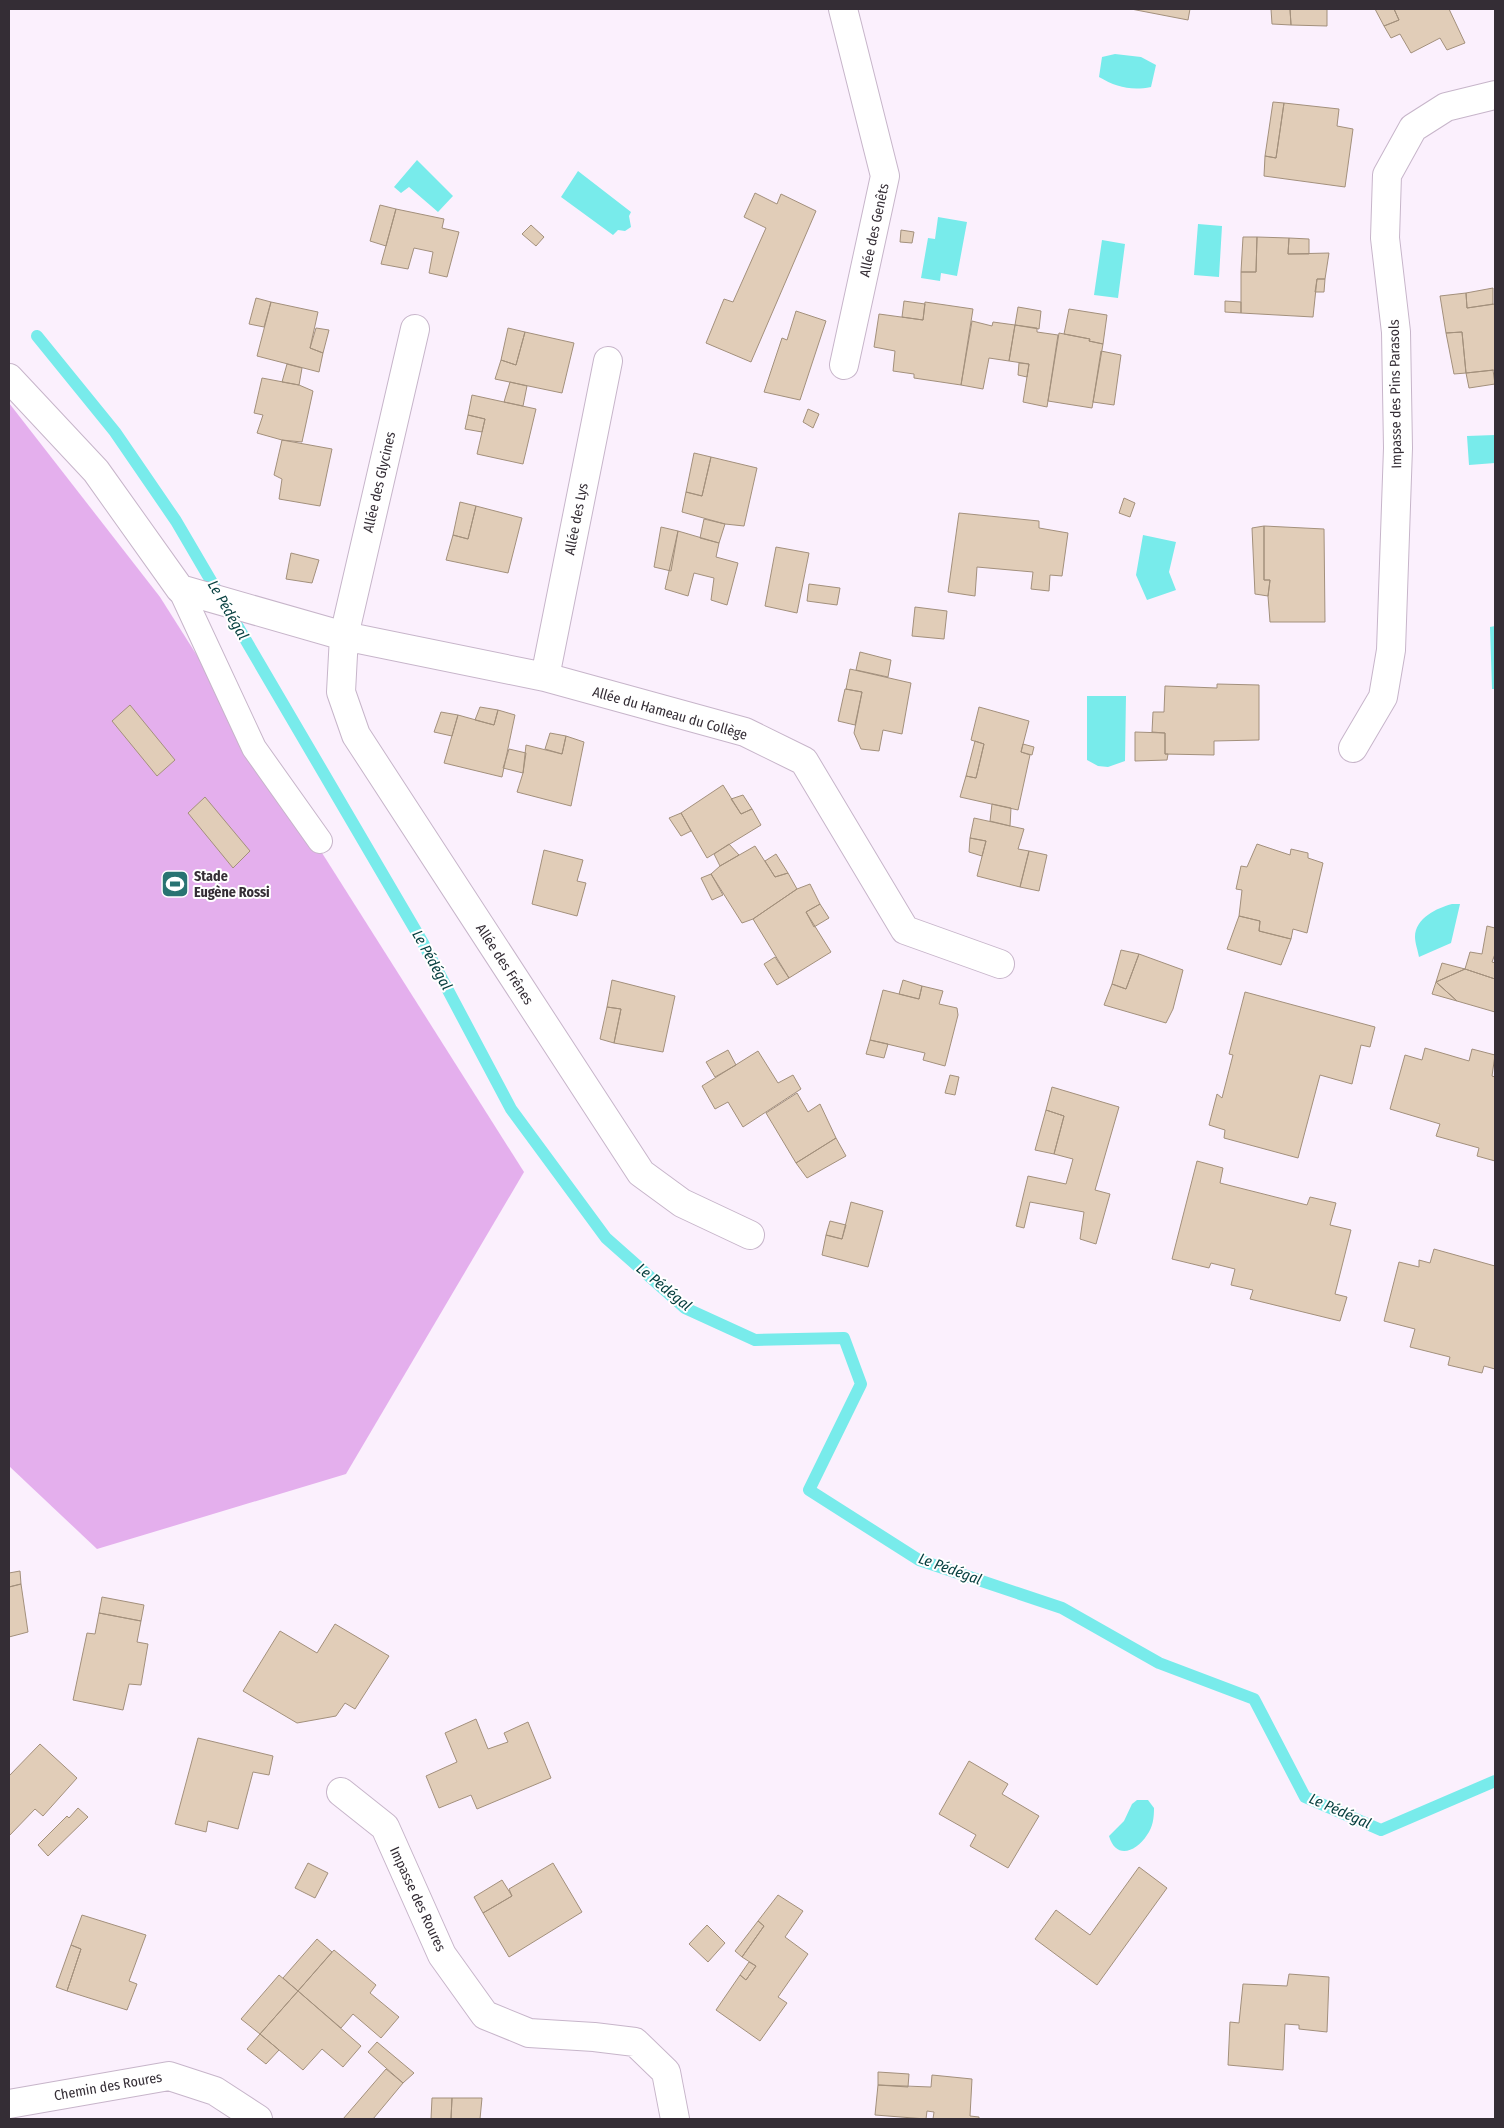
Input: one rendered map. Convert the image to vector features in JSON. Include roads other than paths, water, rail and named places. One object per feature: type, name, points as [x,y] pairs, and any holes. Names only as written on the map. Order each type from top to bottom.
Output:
[{"type":"street","name":"Allée des Genêts","points":[[843,9],[886,176],[844,365]]},
{"type":"street","name":"Impasse des Pins Parasols","points":[[1353,748],[1383,697],[1390,650],[1398,448],[1396,332],[1385,238],[1387,175],[1413,128],[1446,107],[1495,95]]},
{"type":"street","name":"Allée des Glycines","points":[[344,636],[415,329]]},
{"type":"street","name":"Allée des Lys","points":[[544,677],[608,361]]},
{"type":"street","points":[[9,378],[96,471],[180,589]]},
{"type":"street","name":"Allée du Hameau du Collège","points":[[180,589],[344,636],[544,677],[745,732],[804,761],[905,930],[1000,964]]},
{"type":"street","name":"Allée des Frênes","points":[[344,636],[341,692],[356,734],[641,1173],[682,1203],[750,1235]]},
{"type":"street","name":"Impasse des Roures","points":[[342,1792],[385,1828],[442,1955],[485,2016],[529,2034],[594,2037],[635,2042],[666,2072],[675,2119]]},
{"type":"street","name":"Chemin des Roures","points":[[9,2104],[169,2076],[215,2090],[258,2119]]},
{"type":"lane","points":[[180,589],[254,748],[320,842]]},
{"type":"water","points":[[1115,54],[1141,57],[1156,65],[1151,87],[1137,89],[1124,87],[1099,77],[1102,57]]},
{"type":"water","points":[[417,160],[453,196],[438,212],[409,187],[401,193],[394,187]]},
{"type":"water","points":[[578,171],[631,212],[629,216],[631,227],[625,231],[618,230],[613,235],[561,197]]},
{"type":"water","points":[[938,217],[967,222],[957,276],[941,273],[940,281],[921,278],[928,238],[935,239]]},
{"type":"water","points":[[1198,224],[1222,226],[1219,277],[1194,275]]},
{"type":"water","points":[[1102,240],[1125,244],[1118,298],[1094,295]]},
{"type":"water","points":[[1495,435],[1495,463],[1469,465],[1467,436]]},
{"type":"water","points":[[1143,535],[1176,542],[1169,572],[1176,590],[1147,600],[1136,575]]},
{"type":"water","points":[[1495,626],[1495,689],[1492,689],[1490,627]]},
{"type":"water","points":[[1087,696],[1126,696],[1125,761],[1108,767],[1098,766],[1087,760]]},
{"type":"water","points":[[1452,904],[1460,904],[1451,943],[1419,957],[1415,937],[1419,924],[1434,911]]},
{"type":"water","points":[[1137,1800],[1148,1800],[1154,1808],[1152,1826],[1137,1846],[1121,1851],[1112,1844],[1109,1836],[1124,1821],[1132,1804]]},
{"type":"waterway","name":"Le Pédégal","points":[[37,336],[115,432],[176,521],[423,943],[511,1109],[606,1238],[685,1308],[755,1340],[844,1338],[861,1384],[809,1490],[919,1560],[1062,1608],[1159,1663],[1254,1699],[1305,1797],[1381,1830],[1495,1781]]},
{"type":"place","name":"Stade Eugène Rossi","points":[[175,884]]}]
